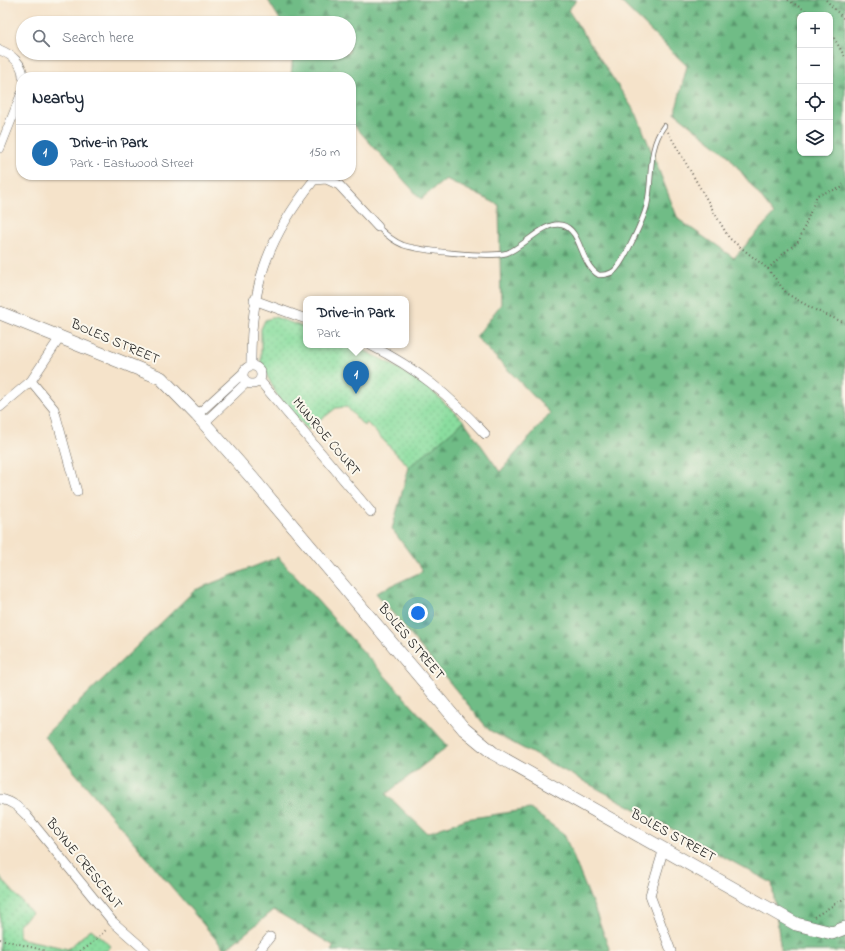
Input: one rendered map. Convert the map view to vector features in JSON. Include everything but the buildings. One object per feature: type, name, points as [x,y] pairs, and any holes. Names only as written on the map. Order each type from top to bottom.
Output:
[{"type":"street","points":[[0,50],[11,54],[23,72]]},
{"type":"street","points":[[0,148],[16,108]]},
{"type":"street","points":[[251,366],[251,338],[254,300],[263,269],[285,220],[312,180]]},
{"type":"street","points":[[330,180],[339,184],[378,228]]},
{"type":"street","points":[[254,300],[303,318]]},
{"type":"street","name":"BOLES STREET","points":[[0,313],[61,336],[161,378],[201,419],[253,478],[464,729],[493,753],[664,848],[796,924],[832,933],[845,928]]},
{"type":"street","points":[[0,407],[31,381],[61,336]]},
{"type":"street","points":[[376,348],[400,360],[435,385],[485,434]]},
{"type":"street","points":[[251,366],[260,370],[260,381],[253,384],[246,383],[201,419],[242,374],[245,368],[251,366]]},
{"type":"street","points":[[242,374],[246,383]]},
{"type":"street","points":[[31,381],[54,409],[77,492]]},
{"type":"street","name":"MUNROE COURT","points":[[260,381],[371,512]]},
{"type":"street","name":"BOYNE CRESCENT","points":[[0,799],[17,806],[26,815],[113,922],[146,951]]},
{"type":"street","points":[[664,848],[650,895],[671,951]]},
{"type":"street","points":[[259,951],[270,937]]},
{"type":"lane","points":[[378,228],[391,238],[409,246],[493,255],[514,250],[550,225],[561,224],[570,229],[576,237],[584,257],[592,269],[599,275],[608,274],[614,271],[621,262],[646,207],[650,189],[653,146],[664,126]]},
{"type":"path","points":[[788,0],[808,12]]},
{"type":"path","points":[[826,0],[845,20]]},
{"type":"path","points":[[833,36],[845,57]]},
{"type":"path","points":[[664,126],[729,238],[768,269],[787,294],[813,309],[845,323]]},
{"type":"path","points":[[768,269],[784,252],[799,241],[817,196],[841,188],[845,182]]},
{"type":"path","points":[[796,924],[812,918],[845,898]]},
{"type":"path","points":[[80,951],[89,946],[113,922]]},
{"type":"path","points":[[0,939],[46,951]]},
{"type":"green space","points":[[268,0],[577,0],[568,10],[637,115],[678,219],[734,258],[774,214],[727,154],[675,113],[687,66],[619,0],[845,0],[845,951],[781,951],[772,883],[489,730],[376,593],[423,571],[392,529],[409,467],[464,421],[500,472],[550,413],[476,337],[501,304],[499,205],[446,179],[421,199],[356,128],[356,72],[291,72],[292,60],[356,60],[356,16],[278,16]]},
{"type":"green space","points":[[275,317],[303,327],[303,348],[359,348],[391,364],[430,389],[464,421],[409,467],[367,423],[364,426],[347,407],[336,408],[308,430],[279,399],[261,364],[261,329],[265,320]]},
{"type":"green space","points":[[278,557],[448,746],[386,794],[427,833],[466,819],[530,809],[564,834],[610,951],[331,951],[334,946],[274,910],[225,950],[44,736],[195,590]]},
{"type":"green space","points":[[0,877],[32,913],[19,924],[19,938],[68,949],[91,929],[111,946],[107,951],[0,951]]},
{"type":"place","name":"Drive-in Park","points":[[356,394]]}]
